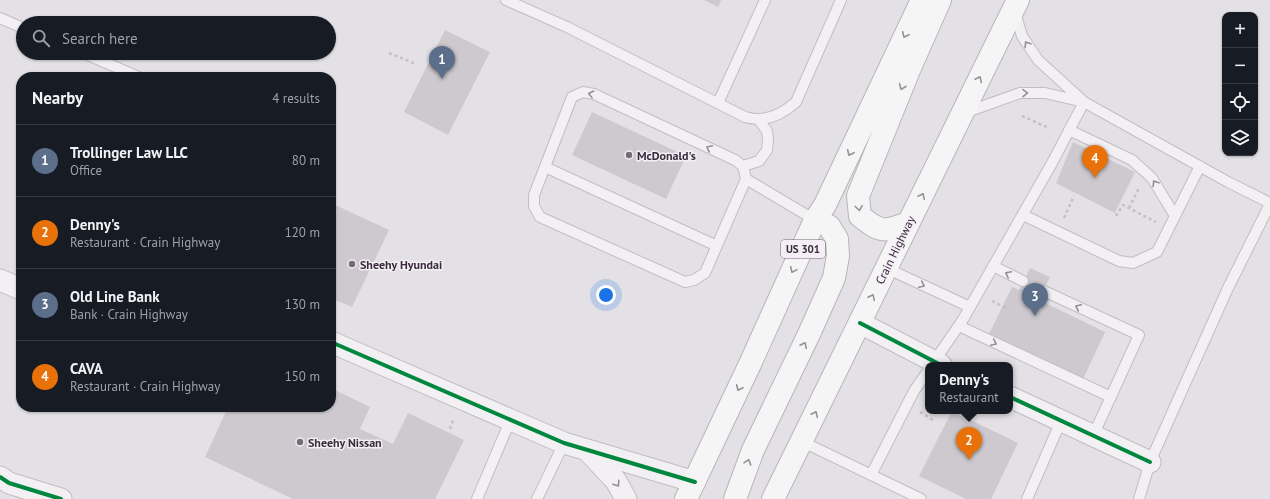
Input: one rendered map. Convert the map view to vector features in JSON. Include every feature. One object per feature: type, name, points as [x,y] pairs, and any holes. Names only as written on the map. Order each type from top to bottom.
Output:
[{"type":"highway","name":"US 301","points":[[690,491],[815,220],[825,205],[922,0]]},
{"type":"highway","points":[[908,223],[890,230],[883,230],[869,223],[860,216],[858,196],[909,70],[940,0]]},
{"type":"highway","name":"Crain Highway","points":[[773,499],[1016,4]]},
{"type":"highway","points":[[735,499],[753,450],[809,334],[834,278],[838,256],[836,239],[829,226],[815,220]]},
{"type":"street","points":[[0,280],[16,287]]},
{"type":"street","points":[[860,322],[927,362]]},
{"type":"street","points":[[336,344],[510,421],[690,491]]},
{"type":"street","points":[[1013,398],[1150,462]]},
{"type":"street","points":[[586,450],[616,481],[626,499]]},
{"type":"street","points":[[0,477],[9,483],[61,499]]},
{"type":"lane","points":[[506,0],[567,27],[745,117],[758,119],[776,115],[788,110],[796,102],[842,0]]},
{"type":"lane","points":[[718,103],[764,0]]},
{"type":"lane","points":[[1016,4],[1022,36],[1038,60],[1084,102],[1270,204],[1228,288],[1150,462],[1139,499]]},
{"type":"lane","points":[[0,18],[16,25]]},
{"type":"lane","points":[[99,60],[127,72]]},
{"type":"lane","points":[[582,92],[594,94],[735,160],[743,166],[746,179],[705,273],[694,280],[684,282],[540,217],[534,206],[534,195],[572,97],[582,92]]},
{"type":"lane","points":[[962,114],[1020,92],[1045,93],[1084,102]]},
{"type":"lane","points":[[936,362],[970,307],[1084,102]]},
{"type":"lane","points":[[743,166],[759,161],[767,150],[767,131],[758,119]]},
{"type":"lane","points":[[1069,130],[1132,160],[1152,178],[1175,216]]},
{"type":"lane","points":[[1022,214],[1119,261],[1133,263],[1157,252],[1200,166]]},
{"type":"lane","points":[[545,167],[717,246]]},
{"type":"lane","points":[[746,179],[815,220]]},
{"type":"lane","points":[[993,266],[1023,281]]},
{"type":"lane","points":[[886,268],[970,307]]},
{"type":"lane","points":[[1044,291],[1139,335],[1093,436]]},
{"type":"lane","points":[[959,326],[1110,397]]},
{"type":"lane","points":[[871,475],[914,391],[925,377]]},
{"type":"lane","points":[[477,499],[510,421]]},
{"type":"lane","points":[[1027,499],[1061,421]]},
{"type":"lane","points":[[801,441],[921,499]]},
{"type":"lane","points":[[537,499],[564,443]]},
{"type":"path","points":[[389,53],[416,64]]},
{"type":"path","points":[[1022,116],[1049,128]]},
{"type":"path","points":[[1128,208],[1147,173]]},
{"type":"path","points":[[1057,231],[1074,196]]},
{"type":"path","points":[[1116,216],[1123,205],[1169,228]]},
{"type":"building","points":[[704,0],[721,0],[718,7]]},
{"type":"building","points":[[445,30],[490,52],[448,135],[404,112]]},
{"type":"building","name":"McDonald's","points":[[592,112],[686,156],[666,199],[572,155]]},
{"type":"building","points":[[1073,142],[1135,172],[1115,213],[1056,183]]},
{"type":"building","name":"Sheehy Hyundai","points":[[336,205],[389,230],[352,307],[336,300]]},
{"type":"building","points":[[1030,268],[1050,277],[1039,300],[1105,332],[1083,379],[989,334],[1012,287],[1019,290]]},
{"type":"building","name":"Sheehy Nissan","points":[[336,390],[370,407],[360,429],[393,444],[408,413],[464,440],[435,499],[293,499],[205,457],[226,412],[336,412]]},
{"type":"building","points":[[950,414],[958,414],[1018,443],[991,499],[966,499],[919,476]]},
{"type":"cycle path","points":[[860,323],[935,362]]},
{"type":"cycle path","points":[[336,344],[564,443],[695,482]]},
{"type":"cycle path","points":[[1013,398],[1150,462]]},
{"type":"cycle path","points":[[0,477],[9,483],[61,499]]},
{"type":"place","name":"Trollinger Law LLC","points":[[442,79]]},
{"type":"place","name":"McDonald's","points":[[629,155]]},
{"type":"place","name":"CAVA","points":[[1095,178]]},
{"type":"place","name":"Sheehy Hyundai","points":[[352,264]]},
{"type":"place","name":"Old Line Bank","points":[[1035,316]]},
{"type":"place","name":"Sheehy Nissan","points":[[300,442]]},
{"type":"place","name":"Denny's","points":[[969,460]]}]
